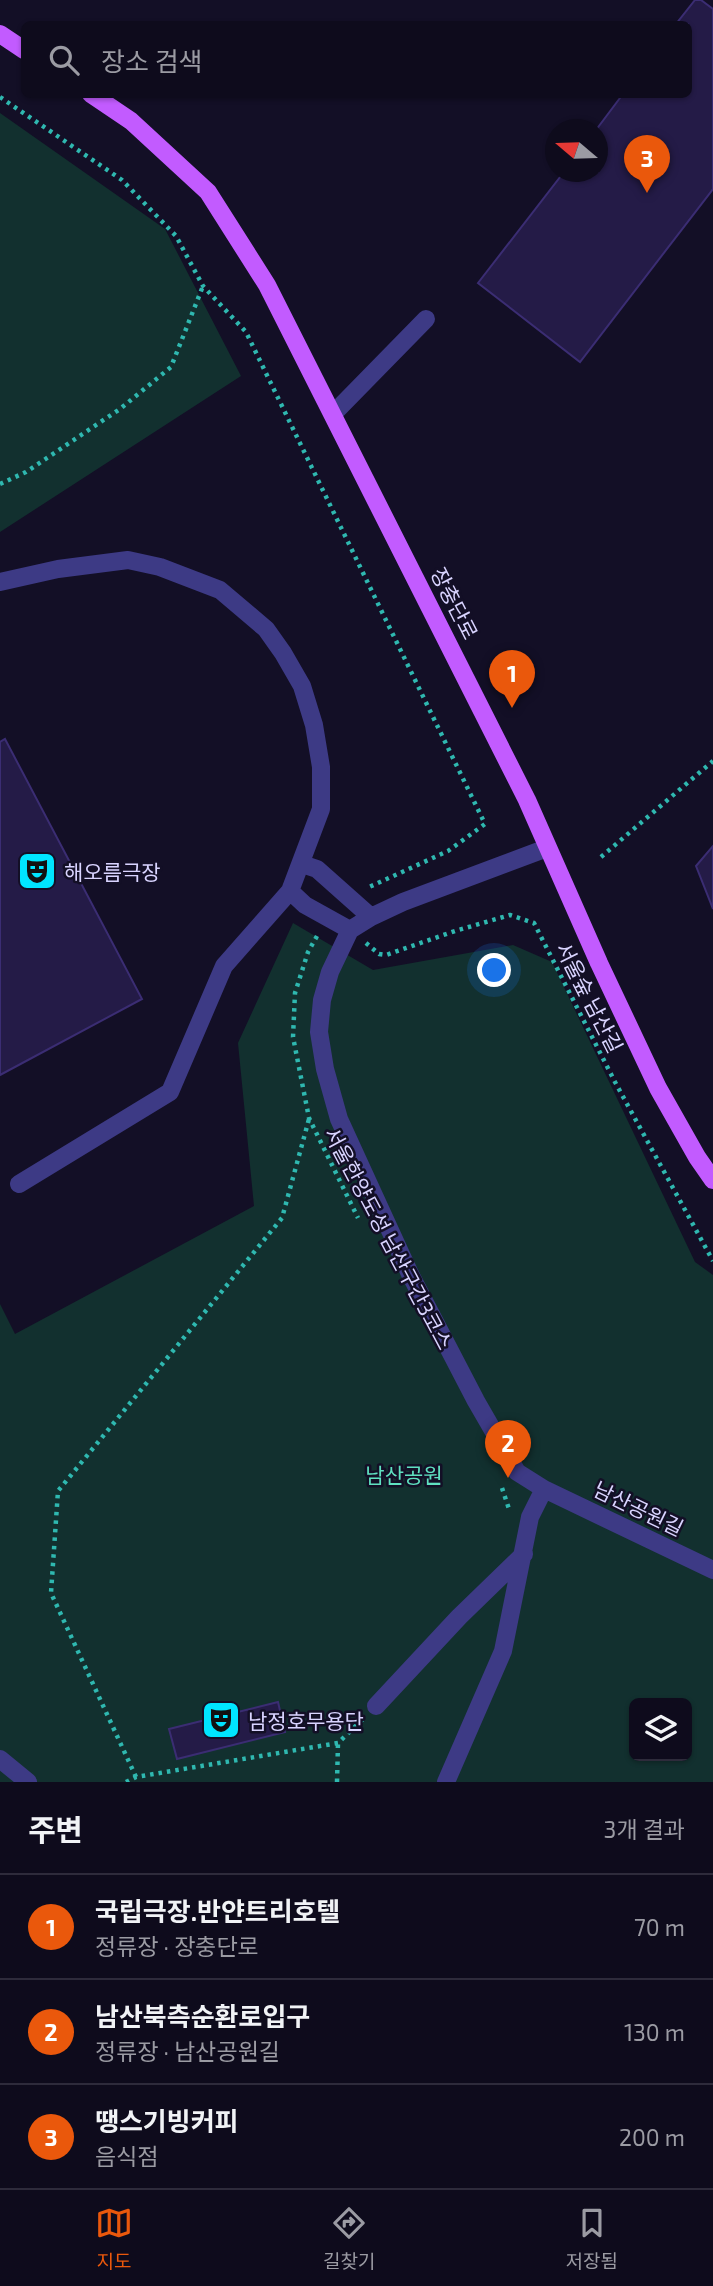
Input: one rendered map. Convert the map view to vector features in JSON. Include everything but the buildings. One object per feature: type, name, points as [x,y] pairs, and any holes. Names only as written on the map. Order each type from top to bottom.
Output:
[{"type":"main road","points":[[0,34],[21,48]]},
{"type":"main road","name":"장충단로","points":[[97,98],[131,121],[208,192],[267,285],[492,728],[658,1088],[713,1180]]},
{"type":"street","points":[[333,414],[426,319]]},
{"type":"street","points":[[0,582],[58,569],[128,560],[160,567],[220,590],[266,629],[302,686],[314,725],[321,767],[321,809],[290,891],[224,966],[170,1092],[19,1184]]},
{"type":"street","points":[[290,891],[305,905],[351,930],[403,902],[547,848]]},
{"type":"street","points":[[302,864],[317,869],[371,917]]},
{"type":"street","name":"남산공원길","points":[[351,930],[330,972],[322,1000],[319,1032],[325,1069],[339,1119],[410,1274],[476,1401],[517,1472],[544,1489],[713,1570]]},
{"type":"street","points":[[446,1782],[503,1651],[530,1517],[544,1489]]},
{"type":"street","points":[[376,1706],[524,1554]]},
{"type":"street","points":[[0,1759],[28,1782]]},
{"type":"path","points":[[0,97],[122,180],[176,236],[202,286],[246,332],[485,824],[448,851],[349,896]]},
{"type":"path","points":[[0,484],[26,472],[120,409],[171,368],[202,286]]},
{"type":"path","points":[[601,857],[713,761]]},
{"type":"path","name":"서울숲 남산길","points":[[351,930],[379,954],[387,955],[510,915],[534,923],[615,1082],[713,1261]]},
{"type":"path","name":"서울한양도성 남산구간3코스","points":[[328,918],[307,952],[295,993],[293,1037],[309,1118],[362,1225]]},
{"type":"path","points":[[136,1777],[51,1594],[58,1491],[282,1218],[309,1118]]},
{"type":"path","points":[[499,1480],[510,1511],[530,1517]]},
{"type":"path","points":[[126,1782],[136,1777],[338,1743],[376,1706]]},
{"type":"path","points":[[337,1782],[338,1743]]},
{"type":"green space","points":[[0,113],[165,229],[241,376],[0,532]]},
{"type":"green space","name":"남산공원","points":[[293,923],[373,970],[513,945],[552,962],[695,1262],[713,1275],[713,1782],[0,1782],[0,1304],[15,1334],[254,1206],[238,1043]]},
{"type":"place","name":"땡스기빙커피","points":[[647,193]]},
{"type":"place","name":"국립극장.반얀트리호텔","points":[[512,708]]},
{"type":"place","name":"해오름극장","points":[[37,871]]},
{"type":"place","name":"남산북측순환로입구","points":[[508,1478]]},
{"type":"place","name":"남정호무용단","points":[[221,1720]]}]
